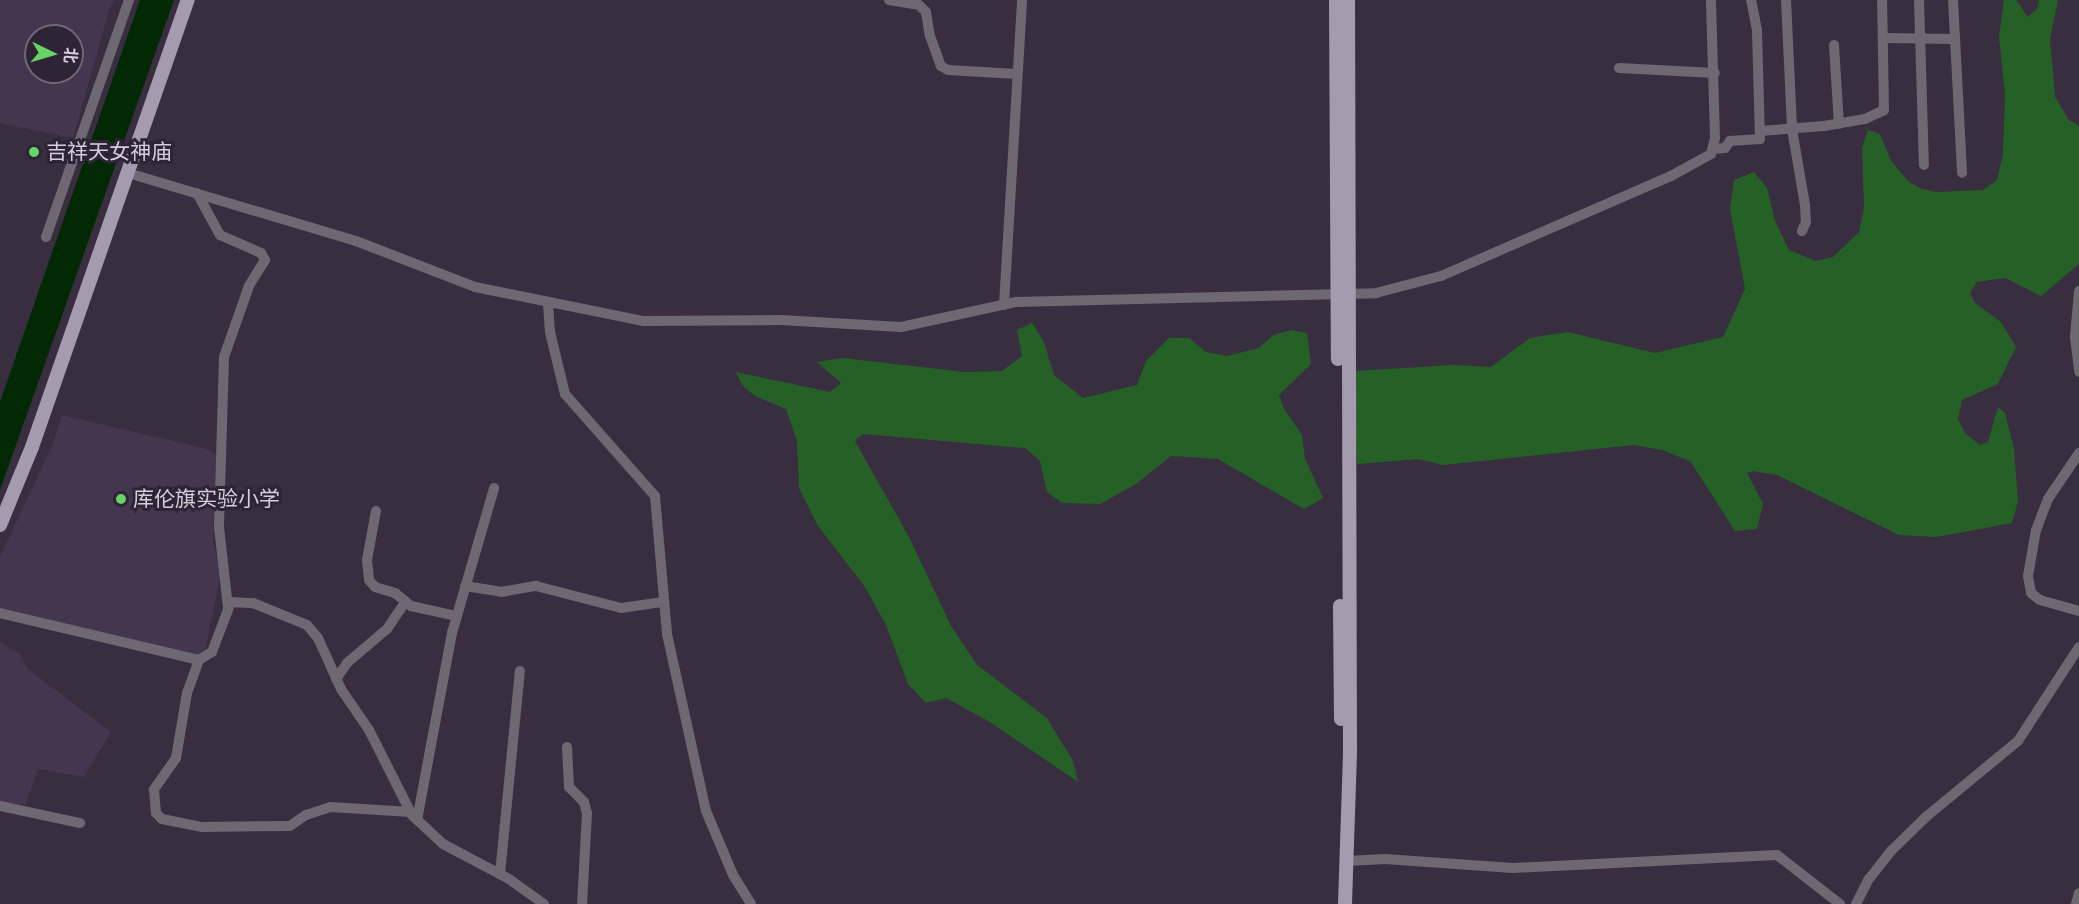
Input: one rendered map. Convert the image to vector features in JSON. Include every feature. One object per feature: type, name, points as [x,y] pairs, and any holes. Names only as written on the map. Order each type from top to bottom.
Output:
[{"type":"main road","points":[[0,525],[32,447],[188,0]]},
{"type":"main road","points":[[1336,0],[1350,675],[1345,904]]},
{"type":"main road","points":[[1336,904],[1341,738],[1342,295],[1348,0]]},
{"type":"street","points":[[46,237],[129,0]]},
{"type":"street","points":[[889,0],[919,5],[926,12],[930,36],[941,66],[948,70],[1017,75]]},
{"type":"street","points":[[1004,305],[1022,0]]},
{"type":"street","points":[[128,172],[356,241],[475,287],[548,304],[643,321],[781,320],[884,328],[918,325],[1004,305],[1095,298],[1342,295],[1397,289],[1441,276],[1671,176],[1701,160],[1713,148],[1715,73],[1711,0]]},
{"type":"street","points":[[1713,148],[1725,148],[1730,141],[1757,141],[1760,131],[1757,30],[1751,0]]},
{"type":"street","points":[[1786,0],[1792,129],[1805,205],[1806,222],[1802,231]]},
{"type":"street","points":[[1760,131],[1839,124],[1865,119],[1884,110],[1882,0]]},
{"type":"street","points":[[1919,0],[1924,165]]},
{"type":"street","points":[[1953,0],[1962,173]]},
{"type":"street","points":[[1884,39],[1954,39]]},
{"type":"street","points":[[1834,45],[1839,124]]},
{"type":"street","points":[[1618,68],[1715,73]]},
{"type":"street","points":[[197,193],[220,234],[261,253],[265,260],[249,286],[224,357],[219,527],[228,607],[212,652],[199,660],[187,693],[176,758],[154,790],[156,813],[162,819],[202,827],[290,826],[306,815],[330,807],[414,816]]},
{"type":"street","points":[[2079,291],[2075,337],[2079,372]]},
{"type":"street","points":[[548,304],[550,332],[565,394],[655,496],[663,602],[706,812],[734,875],[751,904]]},
{"type":"street","points":[[2079,453],[2048,499],[2036,530],[2028,576],[2031,593],[2040,600],[2079,611]]},
{"type":"street","points":[[414,816],[457,616],[494,488]]},
{"type":"street","points":[[376,512],[367,560],[369,580],[375,587],[395,593],[405,602],[457,616]]},
{"type":"street","points":[[465,586],[501,592],[536,586],[621,608],[663,602]]},
{"type":"street","points":[[228,607],[240,600],[307,625],[318,638],[336,679],[414,816],[443,844],[500,874],[543,904]]},
{"type":"street","points":[[336,679],[347,663],[387,629],[405,602]]},
{"type":"street","points":[[0,613],[199,660]]},
{"type":"street","points":[[1856,904],[1869,879],[1892,850],[1927,816],[2018,741],[2079,647]]},
{"type":"street","points":[[500,874],[520,671]]},
{"type":"street","points":[[567,747],[569,787],[584,802],[587,813],[582,904]]},
{"type":"street","points":[[0,806],[80,823]]},
{"type":"street","points":[[1347,861],[1385,859],[1513,868],[1777,855],[1840,904]]},
{"type":"street","points":[[2076,904],[2079,893]]},
{"type":"shaded area","points":[[0,0],[115,0],[110,7],[73,138],[0,123]]},
{"type":"shaded area","points":[[140,0],[174,0],[0,490],[0,402]]},
{"type":"shaded area","points":[[2004,0],[2016,0],[2028,17],[2037,9],[2039,0],[2058,0],[2050,39],[2055,97],[2069,120],[2079,126],[2079,264],[2041,296],[2005,278],[1977,282],[1970,293],[1975,303],[2001,322],[2016,347],[1998,384],[1962,400],[1958,419],[1965,433],[1980,445],[1988,442],[1998,407],[2005,413],[2014,449],[2018,502],[2012,523],[1936,537],[1899,535],[1777,475],[1753,471],[1747,473],[1763,504],[1757,529],[1735,531],[1690,461],[1662,450],[1634,445],[1443,465],[1419,459],[1357,464],[1354,371],[1453,365],[1491,367],[1530,338],[1568,332],[1655,353],[1723,337],[1745,289],[1730,209],[1734,180],[1754,172],[1767,188],[1775,221],[1789,250],[1816,261],[1833,257],[1859,232],[1864,208],[1862,147],[1868,130],[1880,134],[1891,161],[1909,182],[1922,189],[1936,192],[1983,190],[1997,180],[2003,154],[2005,93],[1999,37]]},
{"type":"shaded area","points":[[1032,323],[1044,342],[1054,375],[1083,398],[1137,385],[1146,361],[1169,338],[1189,338],[1206,352],[1227,356],[1259,348],[1273,335],[1292,330],[1307,333],[1311,364],[1279,395],[1284,409],[1302,435],[1305,459],[1323,498],[1304,509],[1218,459],[1171,456],[1136,484],[1100,504],[1062,503],[1047,492],[1040,461],[1025,448],[863,434],[855,441],[909,537],[951,626],[977,665],[1047,718],[1073,761],[1078,782],[990,722],[946,698],[926,703],[908,684],[886,625],[865,587],[818,526],[799,488],[797,441],[786,409],[755,396],[742,385],[736,372],[830,392],[841,383],[817,362],[842,358],[965,372],[1002,371],[1022,356],[1017,330]]},
{"type":"shaded area","name":"库伦旗实验小学","points":[[62,415],[207,449],[216,455],[213,543],[221,572],[205,651],[199,655],[0,609],[0,557],[52,446]]},
{"type":"shaded area","points":[[0,642],[20,654],[28,669],[111,732],[84,777],[38,769],[25,805],[0,802]]},
{"type":"place","name":"吉祥天女神庙","points":[[34,152]]},
{"type":"place","name":"库伦旗实验小学","points":[[121,499]]}]
